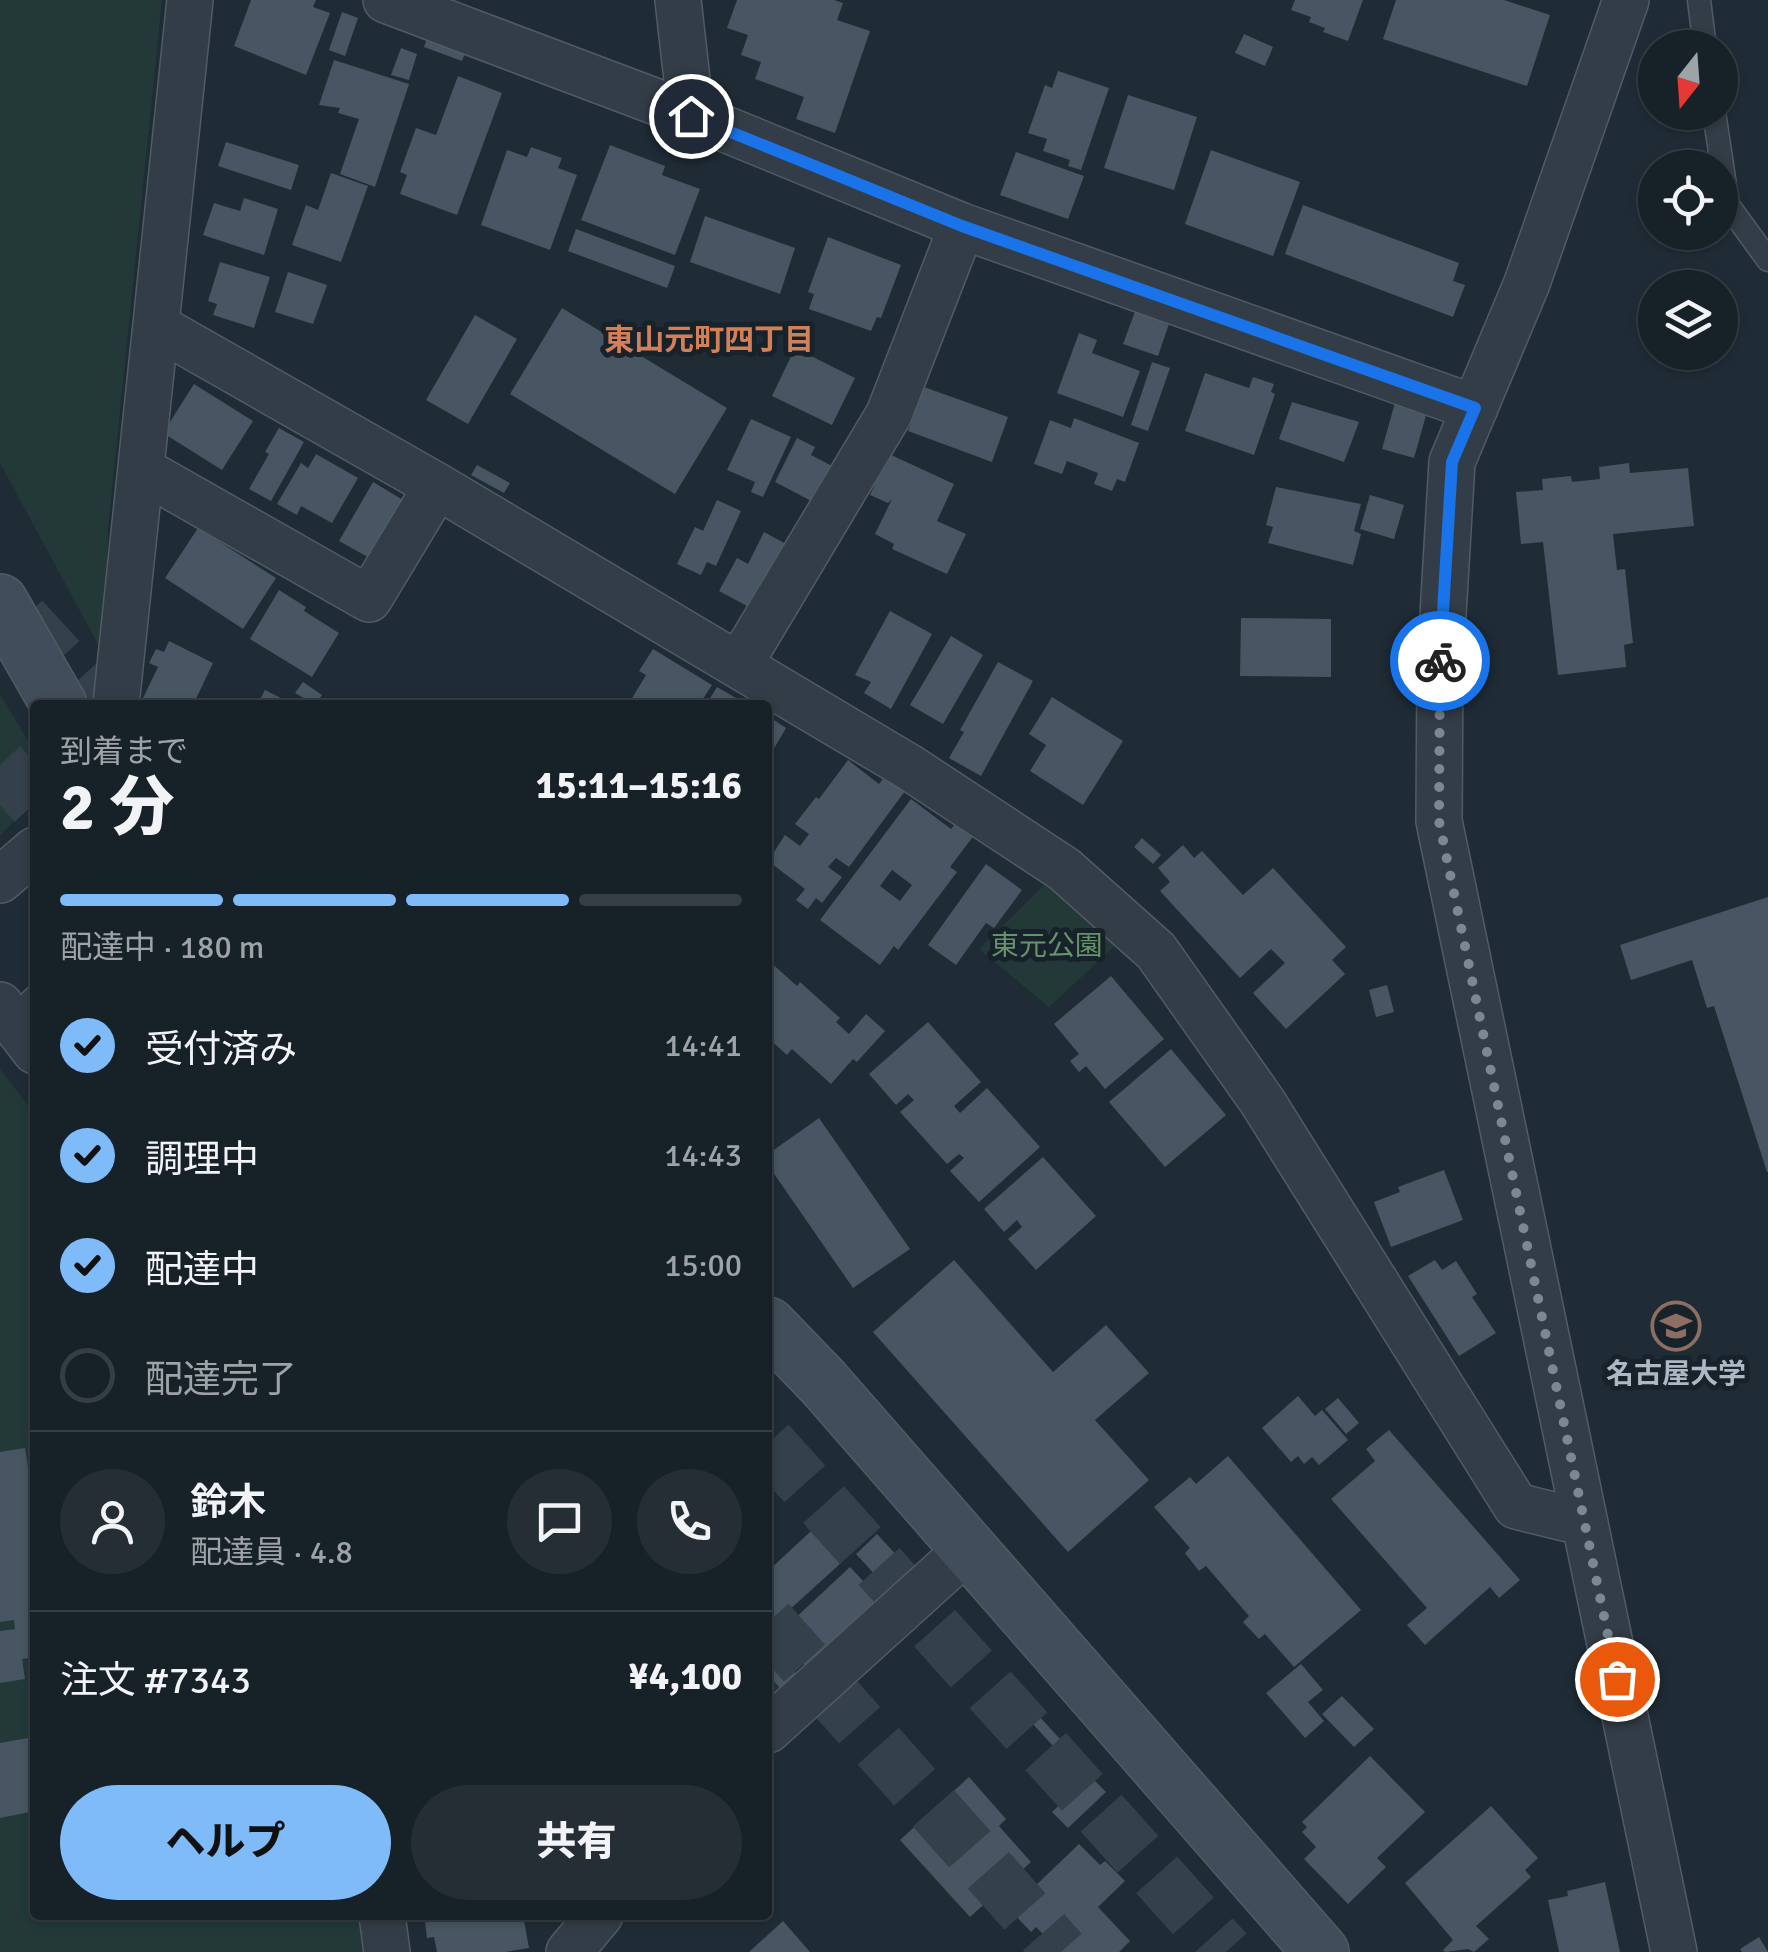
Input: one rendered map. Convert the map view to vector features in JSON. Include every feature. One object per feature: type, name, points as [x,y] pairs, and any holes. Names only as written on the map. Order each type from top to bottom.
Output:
[{"type":"street","points":[[117,700],[190,0]]},
{"type":"street","points":[[386,0],[691,116],[962,226],[1475,408]]},
{"type":"street","points":[[678,0],[691,116]]},
{"type":"street","points":[[1626,0],[1527,284],[1452,462],[1440,666],[1439,821],[1674,1952]]},
{"type":"street","points":[[739,665],[888,414],[962,226]]},
{"type":"street","points":[[156,326],[437,486],[909,766],[1064,869],[1156,952],[1262,1101],[1516,1506],[1584,1523]]},
{"type":"street","points":[[142,470],[369,598],[437,486]]},
{"type":"street","points":[[0,602],[56,700]]},
{"type":"street","points":[[0,880],[30,854]]},
{"type":"street","points":[[772,1330],[823,1382],[1322,1952]]},
{"type":"street","points":[[772,1726],[968,1549]]},
{"type":"street","points":[[383,1920],[387,1952]]},
{"type":"street","points":[[568,1952],[596,1920]]},
{"type":"lane","points":[[1699,0],[1703,30]]},
{"type":"lane","points":[[1717,130],[1728,204],[1768,260]]},
{"type":"green space","points":[[0,0],[162,0],[108,529],[105,657],[0,463]]},
{"type":"green space","points":[[0,694],[30,745],[30,803],[0,836]]},
{"type":"green space","name":"東元公園","points":[[1048,881],[1119,942],[1049,1007],[979,949]]},
{"type":"green space","points":[[0,1069],[30,1108],[30,1920],[368,1920],[375,1952],[0,1952]]},
{"type":"green space","points":[[772,1621],[805,1662],[772,1695]]},
{"type":"building","points":[[251,0],[316,0],[313,7],[330,13],[306,75],[234,46]]},
{"type":"building","points":[[737,0],[834,0],[843,3],[837,20],[870,31],[835,133],[796,119],[804,97],[755,79],[761,62],[741,55],[748,35],[727,28]]},
{"type":"building","points":[[1295,0],[1363,0],[1348,41],[1323,32],[1325,28],[1309,22],[1311,17],[1291,10]]},
{"type":"building","points":[[1396,0],[1504,0],[1550,15],[1527,86],[1383,39]]},
{"type":"building","points":[[342,12],[358,18],[345,56],[329,50]]},
{"type":"building","points":[[428,34],[467,49],[462,61],[424,47]]},
{"type":"building","points":[[1244,34],[1273,47],[1265,66],[1235,53]]},
{"type":"building","points":[[401,48],[417,54],[409,80],[391,75]]},
{"type":"building","points":[[334,60],[409,84],[375,187],[340,174],[359,119],[338,113],[340,108],[319,105]]},
{"type":"building","points":[[1058,71],[1109,88],[1081,170],[1068,166],[1070,160],[1043,151],[1047,139],[1028,133],[1045,85],[1052,88]]},
{"type":"building","points":[[458,76],[502,93],[457,215],[400,194],[407,175],[400,172],[416,128],[436,135]]},
{"type":"building","points":[[1128,95],[1197,117],[1174,190],[1104,168]]},
{"type":"building","points":[[226,142],[299,165],[291,190],[218,166]]},
{"type":"building","points":[[610,145],[665,166],[662,175],[700,189],[675,255],[581,220]]},
{"type":"building","points":[[531,147],[562,158],[558,168],[577,175],[550,250],[481,225],[507,150],[527,157]]},
{"type":"building","points":[[1211,150],[1300,182],[1273,256],[1185,224]]},
{"type":"building","points":[[1016,152],[1084,176],[1068,219],[1000,195]]},
{"type":"building","points":[[331,173],[368,186],[341,262],[292,245],[306,205],[318,210]]},
{"type":"building","points":[[244,198],[278,209],[264,255],[203,235],[214,203],[240,211]]},
{"type":"building","points":[[1303,205],[1459,263],[1453,281],[1465,285],[1453,317],[1285,254]]},
{"type":"building","points":[[705,216],[795,248],[780,294],[690,262]]},
{"type":"building","points":[[576,229],[675,266],[667,288],[568,251]]},
{"type":"building","points":[[828,237],[901,265],[881,318],[877,317],[871,331],[809,309],[814,294],[808,292]]},
{"type":"building","points":[[220,262],[270,277],[254,328],[213,315],[217,304],[208,301]]},
{"type":"building","points":[[288,272],[327,285],[313,324],[275,312]]},
{"type":"building","points":[[1137,306],[1171,318],[1158,356],[1123,344]]},
{"type":"building","points":[[562,308],[727,408],[675,494],[510,394]]},
{"type":"building","points":[[475,315],[517,339],[468,424],[426,400]]},
{"type":"building","points":[[1079,333],[1097,340],[1092,353],[1140,371],[1123,417],[1057,393]]},
{"type":"building","points":[[795,348],[855,378],[832,425],[772,396]]},
{"type":"building","points":[[1152,362],[1170,368],[1148,431],[1131,425]]},
{"type":"building","points":[[1205,373],[1249,388],[1253,377],[1274,384],[1271,392],[1275,394],[1254,455],[1185,431]]},
{"type":"building","points":[[194,384],[253,421],[222,470],[163,433]]},
{"type":"building","points":[[1400,385],[1432,394],[1414,458],[1382,449]]},
{"type":"building","points":[[924,387],[1008,417],[992,462],[908,431]]},
{"type":"building","points":[[1292,402],[1359,422],[1344,462],[1279,439]]},
{"type":"building","points":[[1074,418],[1139,443],[1125,482],[1117,479],[1112,491],[1094,484],[1098,473],[1067,461],[1062,474],[1034,464],[1050,420],[1071,428]]},
{"type":"building","points":[[751,419],[791,437],[763,497],[751,492],[755,482],[727,470]]},
{"type":"building","points":[[279,428],[304,442],[271,501],[249,489]]},
{"type":"building","points":[[797,438],[815,447],[811,455],[836,468],[817,504],[775,482]]},
{"type":"building","points":[[316,454],[358,478],[332,523],[301,506],[297,515],[277,504],[301,463],[308,468]]},
{"type":"building","points":[[889,454],[954,484],[937,521],[966,534],[947,574],[892,549],[894,544],[875,534],[892,499],[888,503],[870,495]]},
{"type":"building","points":[[1629,463],[1630,473],[1688,468],[1694,526],[1613,534],[1617,570],[1625,569],[1633,643],[1624,645],[1626,667],[1558,675],[1543,542],[1521,544],[1516,492],[1543,490],[1542,479],[1600,479],[1599,467]]},
{"type":"building","points":[[477,465],[510,483],[504,493],[471,475]]},
{"type":"building","points":[[373,482],[408,503],[375,561],[339,541]]},
{"type":"building","points":[[1276,487],[1361,504],[1354,531],[1361,534],[1353,565],[1268,543],[1273,527],[1266,525]]},
{"type":"building","points":[[1370,495],[1404,505],[1394,539],[1360,529]]},
{"type":"building","points":[[717,500],[741,511],[716,566],[707,562],[701,575],[677,564],[695,527],[703,531]]},
{"type":"building","points":[[198,528],[276,578],[243,629],[165,578]]},
{"type":"building","points":[[764,532],[797,550],[762,614],[719,591],[737,558],[748,564]]},
{"type":"building","points":[[279,590],[339,633],[312,677],[250,639]]},
{"type":"building","points":[[890,611],[932,634],[891,709],[864,693],[871,682],[855,675]]},
{"type":"building","points":[[1241,618],[1331,619],[1331,677],[1240,676]]},
{"type":"building","points":[[951,636],[983,655],[943,724],[910,705]]},
{"type":"building","points":[[169,641],[213,663],[195,700],[143,698],[158,667],[149,663],[156,649],[164,652]]},
{"type":"building","points":[[653,649],[712,685],[702,700],[631,700],[646,675],[639,671]]},
{"type":"building","points":[[998,662],[1033,681],[981,776],[949,758]]},
{"type":"building","points":[[303,682],[322,695],[318,700],[307,700],[295,693]]},
{"type":"building","points":[[717,687],[739,700],[709,700]]},
{"type":"building","points":[[265,690],[285,700],[260,700]]},
{"type":"building","points":[[1052,697],[1123,741],[1083,805],[1030,771],[1046,745],[1029,734]]},
{"type":"building","points":[[772,719],[786,728],[772,749]]},
{"type":"building","points":[[848,760],[879,784],[888,772],[908,787],[849,867],[836,858],[828,867],[842,877],[822,903],[816,898],[808,909],[796,900],[805,889],[772,864],[772,855],[785,835],[800,846],[809,834],[795,824],[816,797],[819,799]]},
{"type":"building","points":[[911,799],[951,829],[961,817],[978,830],[950,867],[957,872],[898,950],[894,946],[880,965],[820,920]],"holes":[[[892,870],[912,885],[900,901],[880,886]]]},
{"type":"building","points":[[1142,838],[1161,855],[1153,864],[1134,847]]},
{"type":"building","points":[[1183,845],[1194,858],[1202,851],[1243,895],[1273,868],[1346,947],[1332,960],[1345,974],[1286,1029],[1253,993],[1285,963],[1271,949],[1240,978],[1160,891],[1170,882],[1158,868]]},
{"type":"building","points":[[986,864],[1022,890],[994,928],[986,923],[956,965],[928,945]]},
{"type":"building","points":[[1768,897],[1767,1172],[1714,1006],[1707,1008],[1692,960],[1631,980],[1620,945]]},
{"type":"building","points":[[772,964],[797,986],[800,982],[840,1018],[836,1022],[849,1034],[866,1014],[885,1031],[831,1084],[792,1049],[787,1055],[772,1042]]},
{"type":"building","points":[[1111,976],[1164,1039],[1105,1089],[1086,1066],[1079,1072],[1070,1061],[1079,1054],[1054,1024]]},
{"type":"building","points":[[1387,985],[1394,1012],[1376,1017],[1369,990]]},
{"type":"building","points":[[928,1022],[981,1082],[954,1106],[960,1113],[987,1088],[1040,1147],[979,1202],[950,1171],[964,1158],[959,1154],[947,1164],[900,1112],[914,1100],[908,1094],[896,1105],[869,1074]]},
{"type":"building","points":[[1171,1049],[1226,1115],[1165,1167],[1109,1102]]},
{"type":"building","points":[[819,1118],[910,1249],[853,1288],[772,1171],[772,1151]]},
{"type":"building","points":[[1043,1157],[1096,1216],[1036,1270],[1008,1239],[1022,1227],[1017,1220],[1004,1232],[984,1209]]},
{"type":"building","points":[[1444,1170],[1463,1220],[1391,1247],[1374,1202],[1400,1192],[1398,1187]]},
{"type":"building","points":[[954,1260],[1053,1372],[1106,1325],[1149,1373],[1095,1420],[1149,1480],[1068,1552],[873,1332]]},
{"type":"building","points":[[1435,1260],[1442,1270],[1456,1261],[1477,1294],[1472,1297],[1496,1333],[1459,1356],[1408,1276]]},
{"type":"building","points":[[1298,1396],[1315,1416],[1322,1410],[1348,1440],[1319,1465],[1312,1457],[1304,1464],[1298,1456],[1291,1462],[1262,1428]]},
{"type":"building","points":[[1338,1398],[1359,1423],[1346,1434],[1325,1409]]},
{"type":"building","points":[[1389,1430],[1520,1580],[1499,1598],[1490,1587],[1425,1645],[1407,1625],[1427,1608],[1331,1499],[1375,1461],[1366,1449]]},
{"type":"building","points":[[25,1448],[30,1480],[30,1658],[22,1659],[25,1679],[0,1683],[0,1631],[15,1629],[14,1620],[0,1622],[0,1452]]},
{"type":"building","points":[[1228,1456],[1361,1610],[1294,1667],[1265,1634],[1259,1639],[1243,1622],[1249,1616],[1206,1566],[1199,1571],[1185,1553],[1190,1548],[1154,1507],[1190,1477],[1196,1484]]},
{"type":"building","points":[[811,1531],[841,1563],[775,1623],[772,1567]]},
{"type":"building","points":[[877,1534],[901,1560],[896,1564],[910,1580],[890,1598],[856,1554]]},
{"type":"building","points":[[850,1567],[881,1600],[807,1668],[777,1635]]},
{"type":"building","points":[[772,1647],[798,1676],[782,1690],[772,1679]]},
{"type":"building","points":[[1301,1664],[1323,1690],[1308,1702],[1324,1721],[1305,1738],[1266,1693]]},
{"type":"building","points":[[1342,1696],[1374,1729],[1354,1747],[1322,1714]]},
{"type":"building","points":[[1038,1715],[1072,1752],[1064,1758],[1031,1722]]},
{"type":"building","points":[[30,1738],[30,1812],[0,1818],[0,1743]]},
{"type":"building","points":[[1370,1756],[1425,1812],[1377,1858],[1386,1867],[1348,1904],[1304,1859],[1316,1847],[1302,1832],[1307,1827],[1302,1822]]},
{"type":"building","points":[[1090,1776],[1106,1792],[1068,1828],[1052,1812]]},
{"type":"building","points":[[969,1777],[1006,1819],[999,1826],[1031,1862],[970,1917],[900,1840]]},
{"type":"building","points":[[1491,1806],[1538,1858],[1525,1870],[1531,1877],[1476,1926],[1489,1939],[1474,1952],[1445,1952],[1453,1940],[1405,1883]]},
{"type":"building","points":[[1079,1844],[1100,1865],[1105,1861],[1125,1881],[1098,1907],[1130,1941],[1119,1952],[1061,1952],[1036,1927],[1031,1932],[1010,1910]]},
{"type":"building","points":[[1605,1882],[1620,1952],[1559,1952],[1548,1900]]},
{"type":"building","points":[[425,1920],[524,1920],[529,1948],[437,1952],[434,1937],[427,1938]]},
{"type":"building","points":[[783,1921],[810,1952],[749,1952]]},
{"type":"building","points":[[1759,1937],[1768,1952],[1742,1952],[1740,1949]]},
{"type":"tunnel","points":[[22,619],[96,700]]},
{"type":"tunnel","points":[[0,765],[30,798]]},
{"type":"tunnel","points":[[772,1447],[1226,1952]]},
{"type":"tunnel","points":[[772,1627],[1061,1952]]},
{"type":"way so far","points":[[1440,661],[1439,821],[1617,1679]]},
{"type":"place","name":"名古屋大学","points":[[1676,1326]]},
{"type":"district","name":"東山元町四丁目","points":[[709,340]]},
{"type":"route","points":[[691,116],[962,226],[1475,408],[1452,462],[1440,661]]}]
